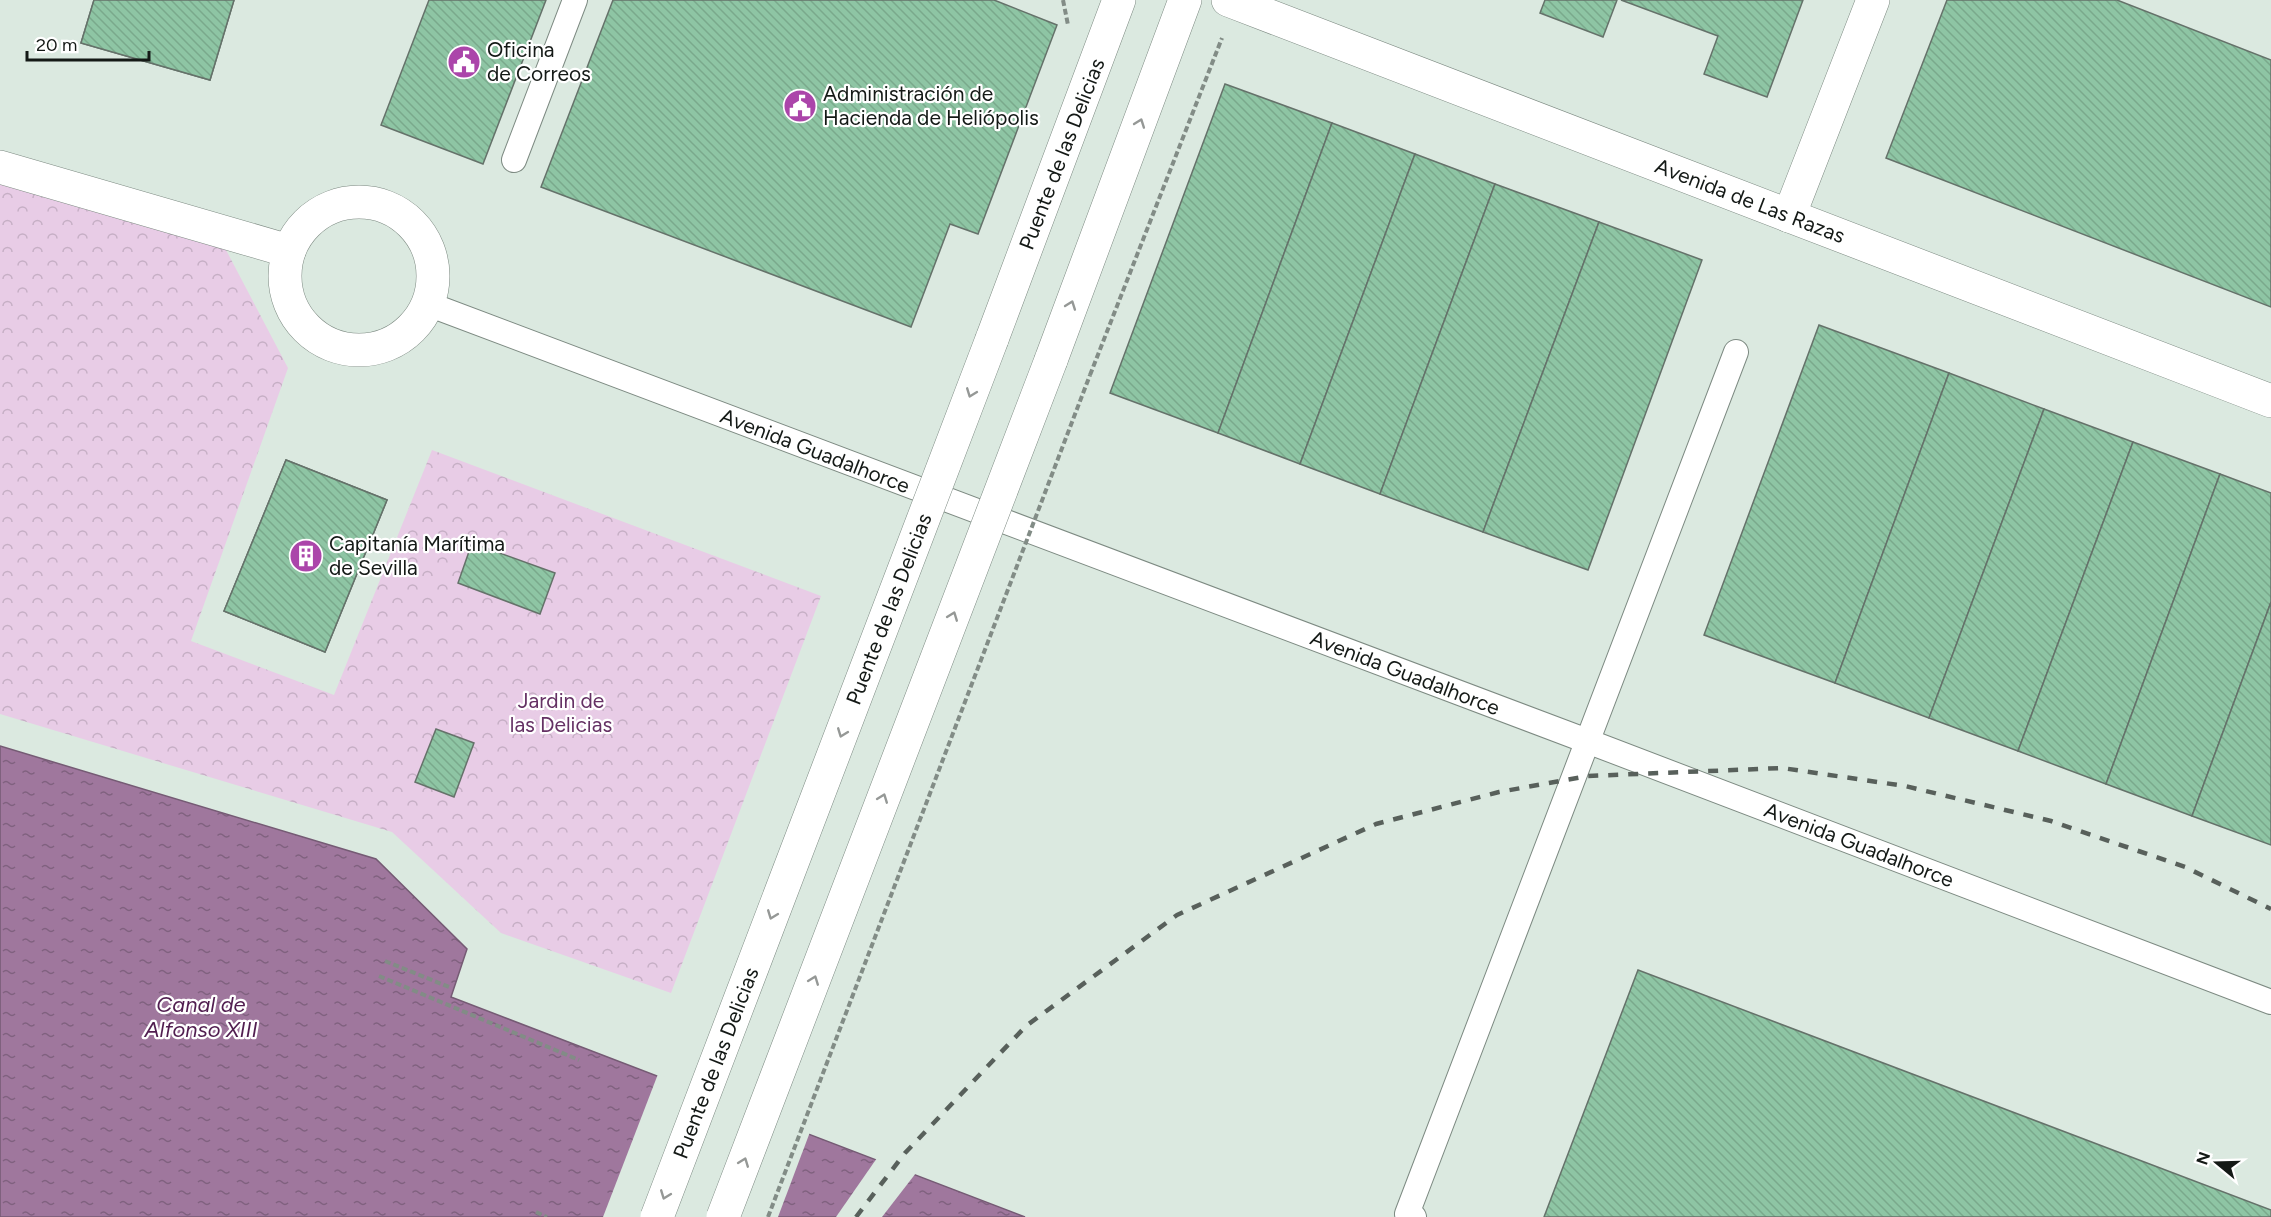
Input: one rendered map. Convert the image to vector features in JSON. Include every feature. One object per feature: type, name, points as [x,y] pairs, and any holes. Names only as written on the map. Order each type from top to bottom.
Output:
[{"type":"main road","name":"Puente de las Delicias","points":[[657,1217],[1119,0]]},
{"type":"main road","points":[[723,1217],[1051,360],[1185,0]]},
{"type":"main road","name":"Avenida de Las Razas","points":[[1228,0],[2271,401]]},
{"type":"main road","points":[[1789,216],[1873,0]]},
{"type":"main road","points":[[0,167],[289,251]]},
{"type":"main road","points":[[363,201],[386,206],[406,218],[422,236],[432,257],[433,281],[428,304],[416,324],[399,339],[378,348],[355,350],[333,346],[312,334],[297,317],[286,285],[285,274],[289,251],[300,230],[318,214],[339,204],[363,201]]},
{"type":"lane","points":[[514,160],[575,0]]},
{"type":"lane","name":"Avenida Guadalhorce","points":[[428,304],[1587,741],[2271,1002]]},
{"type":"lane","points":[[1414,1217],[1407,1214],[1736,351]]},
{"type":"path","points":[[768,1217],[1090,375],[1210,69]]},
{"type":"path","points":[[385,961],[449,987]]},
{"type":"path","points":[[379,976],[579,1060]]},
{"type":"path","points":[[536,1212],[547,1217]]},
{"type":"green space","name":"Jardin de las Delicias","points":[[0,184],[225,248],[288,368],[191,641],[334,695],[432,450],[821,596],[671,993],[501,933],[392,832],[0,714]]},
{"type":"water","name":"Canal de Alfonso XIII","points":[[0,746],[376,859],[467,949],[451,997],[1025,1217],[0,1217]]},
{"type":"pier","points":[[658,1074],[810,1132],[778,1217],[603,1217]]},
{"type":"pier","points":[[877,1158],[916,1173],[882,1217],[836,1217]]},
{"type":"building","points":[[94,0],[234,0],[210,80],[81,43]]},
{"type":"building","points":[[94,0],[234,0],[210,80],[81,43]]},
{"type":"building","name":"Oficina de Correos","points":[[429,0],[546,0],[483,164],[381,125]]},
{"type":"building","name":"Administración de Hacienda de Heliópolis","points":[[613,0],[994,0],[1057,25],[978,234],[950,224],[911,327],[541,187]]},
{"type":"building","points":[[1545,0],[1617,0],[1603,37],[1540,13]]},
{"type":"building","points":[[1621,0],[1803,0],[1767,97],[1704,74],[1718,36]]},
{"type":"building","points":[[1947,0],[2117,0],[2271,60],[2271,307],[1886,158]]},
{"type":"building","points":[[1225,84],[1332,123],[1218,433],[1110,393]]},
{"type":"building","points":[[1332,123],[1415,154],[1300,464],[1218,433]]},
{"type":"building","points":[[1415,154],[1495,184],[1380,494],[1300,464]]},
{"type":"building","points":[[1495,184],[1599,222],[1483,532],[1380,494]]},
{"type":"building","points":[[1599,222],[1702,260],[1588,570],[1483,532]]},
{"type":"building","points":[[1819,325],[1949,373],[1835,683],[1704,635]]},
{"type":"building","points":[[1949,373],[2044,409],[1929,718],[1835,683]]},
{"type":"building","points":[[2044,409],[2133,442],[2018,751],[1929,718]]},
{"type":"building","points":[[2133,442],[2220,474],[2106,784],[2018,751]]},
{"type":"building","name":"Capitanía Marítima de Sevilla","points":[[286,460],[387,500],[325,652],[224,611]]},
{"type":"building","name":"Capitanía Marítima de Sevilla","points":[[286,460],[387,500],[325,652],[224,611]]},
{"type":"building","points":[[2220,474],[2271,493],[2271,602],[2192,816],[2106,784]]},
{"type":"building","points":[[472,543],[555,573],[540,614],[458,583]]},
{"type":"building","points":[[2271,602],[2271,845],[2192,816]]},
{"type":"building","points":[[436,729],[474,743],[454,797],[415,782]]},
{"type":"building","points":[[1638,970],[2271,1210],[2271,1217],[1544,1217]]},
{"type":"railway","points":[[856,1217],[905,1153],[1026,1026],[1177,915],[1376,824],[1499,792],[1588,776],[1782,768],[1905,786],[2051,821],[2185,867],[2271,909]]},
{"type":"place","name":"Oficina de Correos","points":[[464,62]]},
{"type":"place","name":"Administración de Hacienda de Heliópolis","points":[[800,106]]},
{"type":"place","name":"Capitanía Marítima de Sevilla","points":[[306,556]]}]
